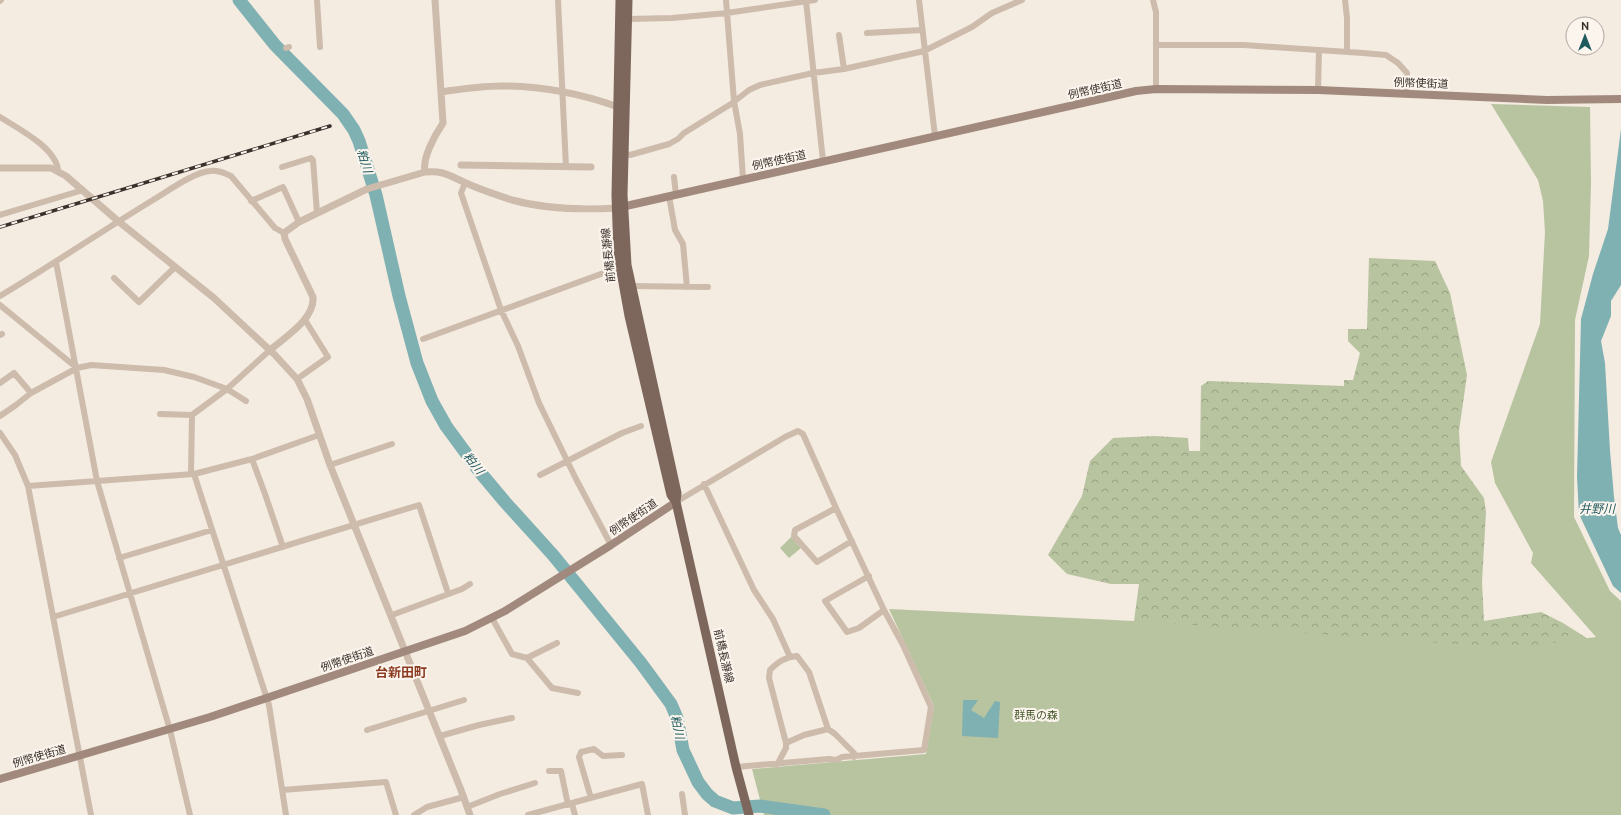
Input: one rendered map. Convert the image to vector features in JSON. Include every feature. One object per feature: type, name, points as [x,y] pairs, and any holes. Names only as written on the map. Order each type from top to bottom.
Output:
[{"type":"main road","name":"前橋長瀞線","points":[[620,0],[618,107],[620,208],[627,265],[677,493],[676,502],[736,767],[749,815]]},
{"type":"main road","name":"前橋長瀞線","points":[[628,0],[625,154],[620,208],[618,255],[629,316],[662,458],[671,495],[676,502]]},
{"type":"main road","name":"例幣使街道","points":[[620,208],[1136,91],[1156,89],[1318,90],[1547,100],[1621,99]]},
{"type":"main road","name":"例幣使街道","points":[[0,779],[170,730],[466,631],[492,618],[559,577],[676,502]]},
{"type":"street","points":[[317,0],[320,47]]},
{"type":"street","points":[[425,172],[424,165],[436,134],[443,123],[435,0]]},
{"type":"street","points":[[558,0],[566,167]]},
{"type":"street","points":[[726,0],[734,101],[740,134],[743,179]]},
{"type":"street","points":[[628,19],[672,18],[728,13],[816,0]]},
{"type":"street","points":[[919,0],[934,136]]},
{"type":"street","points":[[625,154],[630,156],[678,139],[684,133],[749,90],[760,85],[813,73],[844,69],[924,51],[972,27],[992,13],[1022,0]]},
{"type":"street","points":[[1153,0],[1156,12],[1156,89]]},
{"type":"street","points":[[1345,0],[1347,18],[1347,51]]},
{"type":"street","points":[[806,1],[823,161]]},
{"type":"street","points":[[867,33],[922,30]]},
{"type":"street","points":[[839,35],[844,69]]},
{"type":"street","points":[[1156,45],[1244,45],[1347,51],[1386,55],[1398,63],[1407,73],[1408,93]]},
{"type":"street","points":[[1318,90],[1319,50]]},
{"type":"street","points":[[441,92],[504,86],[523,87],[562,92],[618,107]]},
{"type":"street","points":[[0,117],[29,135],[45,149],[54,158],[58,166],[58,171]]},
{"type":"street","points":[[282,167],[311,158],[313,160],[317,214]]},
{"type":"street","points":[[461,165],[591,167]]},
{"type":"street","points":[[0,168],[39,167],[58,171],[214,298],[270,350],[289,369],[297,380],[307,399],[330,465],[392,615],[470,815]]},
{"type":"street","points":[[0,296],[56,262],[118,221],[183,182],[211,171],[222,172],[231,176],[275,228],[284,233]]},
{"type":"street","points":[[284,233],[299,222],[367,189],[425,172],[442,172],[465,183],[513,200],[545,206],[571,208],[620,208]]},
{"type":"street","points":[[674,177],[673,196],[675,230],[683,244],[687,286]]},
{"type":"street","points":[[465,183],[462,193],[501,310],[518,346],[539,403],[567,461],[611,545]]},
{"type":"street","points":[[251,201],[283,187],[299,222]]},
{"type":"street","points":[[0,215],[83,190]]},
{"type":"street","points":[[160,414],[192,415],[227,389],[309,315],[314,305],[313,298],[285,239],[284,233]]},
{"type":"street","points":[[56,262],[97,481],[170,730],[190,815]]},
{"type":"street","points":[[114,278],[138,302],[175,267]]},
{"type":"street","points":[[423,339],[620,267]]},
{"type":"street","points":[[631,286],[708,287]]},
{"type":"street","points":[[0,305],[77,368]]},
{"type":"street","points":[[297,380],[328,357],[305,320]]},
{"type":"street","points":[[0,416],[31,393],[77,368],[97,365],[164,370],[194,377],[227,389],[246,401]]},
{"type":"street","points":[[0,383],[14,373],[31,393]]},
{"type":"street","points":[[192,415],[192,474],[267,698],[286,815]]},
{"type":"street","points":[[540,475],[622,433],[641,426]]},
{"type":"street","points":[[676,502],[785,436],[798,430],[803,434],[836,508],[884,610],[903,645],[931,707],[924,750],[842,757],[836,760],[829,759],[736,767]]},
{"type":"street","points":[[0,433],[14,454],[28,486],[91,815]]},
{"type":"street","points":[[28,486],[192,474],[252,459],[319,435]]},
{"type":"street","points":[[330,465],[392,444]]},
{"type":"street","points":[[252,459],[283,547]]},
{"type":"street","points":[[704,484],[754,590],[773,619],[790,657]]},
{"type":"street","points":[[54,618],[419,505],[448,594]]},
{"type":"street","points":[[836,508],[795,530],[794,536],[818,562],[852,541]]},
{"type":"street","points":[[119,558],[212,530]]},
{"type":"street","points":[[869,576],[825,600],[847,632],[858,628],[884,610]]},
{"type":"street","points":[[392,615],[462,589],[470,584]]},
{"type":"street","points":[[492,618],[512,654],[527,658],[552,688],[578,693]]},
{"type":"street","points":[[527,658],[557,643]]},
{"type":"street","points":[[777,764],[786,748],[786,743],[769,678],[770,670],[779,661],[797,656],[809,672],[828,729],[854,753],[854,757]]},
{"type":"street","points":[[367,730],[464,700]]},
{"type":"street","points":[[440,736],[479,725],[512,718]]},
{"type":"street","points":[[786,743],[804,735],[828,729]]},
{"type":"street","points":[[591,798],[579,756],[581,752],[594,749],[603,756],[622,755]]},
{"type":"street","points":[[549,771],[561,771],[570,804],[575,815]]},
{"type":"street","points":[[282,790],[386,782],[396,815]]},
{"type":"street","points":[[467,807],[500,794],[536,783]]},
{"type":"street","points":[[528,815],[548,813],[570,804],[642,784],[648,815]]},
{"type":"street","points":[[682,794],[685,815]]},
{"type":"street","points":[[414,815],[427,807],[464,797]]},
{"type":"green space","name":"群馬の森","points":[[1491,104],[1590,107],[1591,183],[1589,256],[1575,320],[1574,517],[1610,591],[1621,601],[1621,815],[764,815],[752,769],[926,754],[934,706],[889,609],[1134,621],[1512,648],[1596,637],[1531,563],[1533,553],[1495,483],[1491,462],[1540,324],[1545,232],[1543,201],[1538,180]]},
{"type":"green space","points":[[1369,258],[1435,261],[1450,293],[1467,375],[1459,431],[1461,466],[1484,498],[1486,512],[1482,582],[1484,621],[1541,612],[1563,623],[1593,642],[1621,815],[1135,636],[1134,621],[1139,584],[1111,584],[1067,574],[1048,555],[1082,496],[1090,461],[1113,438],[1154,436],[1188,438],[1189,451],[1200,451],[1201,386],[1208,381],[1344,386],[1344,380],[1353,380],[1360,353],[1348,341],[1348,329],[1367,329]]},
{"type":"green space","points":[[791,537],[801,548],[789,558],[780,548]]},
{"type":"water","name":"井野川","points":[[1621,129],[1621,285],[1611,301],[1611,316],[1601,341],[1605,363],[1614,497],[1618,528],[1621,535],[1621,593],[1613,586],[1579,514],[1577,477],[1581,319],[1593,274],[1608,229]]},
{"type":"water","points":[[963,700],[978,700],[971,710],[984,718],[995,701],[1000,702],[998,738],[962,736]]},
{"type":"waterway","name":"粕川","points":[[239,0],[275,45],[343,114],[354,130],[359,141],[376,195],[399,296],[417,363],[432,401],[446,426],[479,471],[553,555],[641,663],[671,704],[677,718],[683,750],[698,782],[707,794],[715,801],[733,808],[760,806],[824,815]]},
{"type":"railway","points":[[0,227],[330,126]]},
{"type":"district","name":"台新田町","points":[[401,672]]}]
